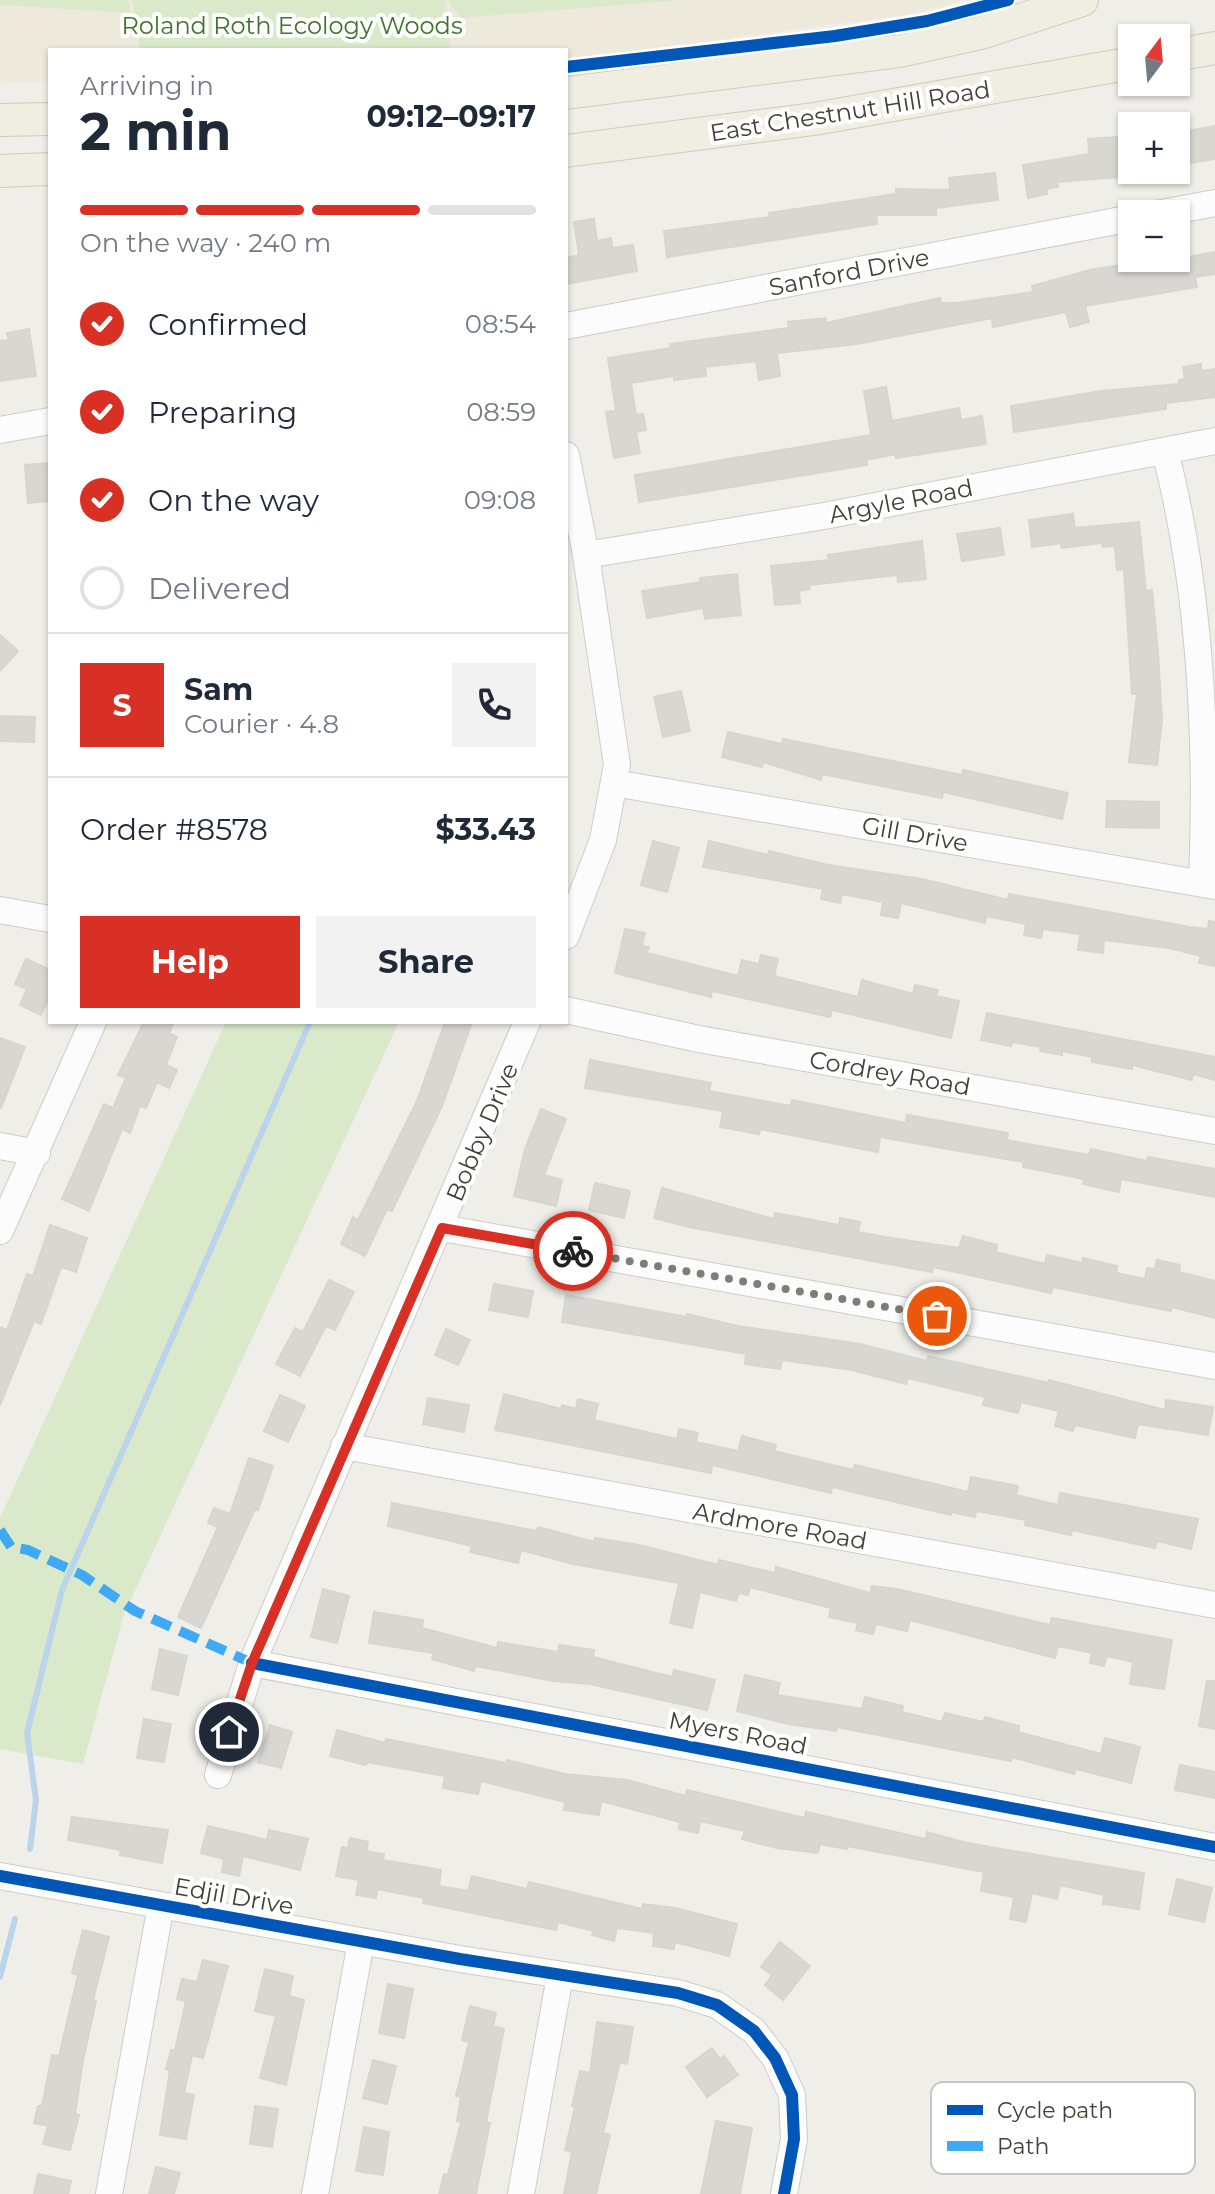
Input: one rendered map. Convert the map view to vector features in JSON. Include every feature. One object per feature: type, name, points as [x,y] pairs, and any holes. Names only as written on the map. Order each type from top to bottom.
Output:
[{"type":"main road","points":[[568,93],[900,51],[981,33],[1082,0]]},
{"type":"main road","points":[[1190,52],[1215,48]]},
{"type":"main road","name":"East Chestnut Hill Road","points":[[568,151],[800,121],[1118,65]]},
{"type":"main road","points":[[0,120],[48,119]]},
{"type":"main road","points":[[0,171],[48,169]]},
{"type":"street","points":[[1190,208],[1215,203]]},
{"type":"street","name":"Sanford Drive","points":[[568,326],[1118,221]]},
{"type":"street","points":[[0,430],[48,421]]},
{"type":"street","name":"Argyle Road","points":[[586,555],[824,516],[1215,441]]},
{"type":"street","points":[[1165,451],[1176,493],[1198,632],[1208,884]]},
{"type":"street","points":[[568,465],[586,555],[617,765],[603,840],[568,931]]},
{"type":"street","name":"Gill Drive","points":[[614,783],[1208,884]]},
{"type":"street","points":[[0,910],[48,919]]},
{"type":"street","name":"Cordrey Road","points":[[568,1010],[699,1039],[1215,1131]]},
{"type":"street","points":[[0,1231],[92,1024]]},
{"type":"street","name":"Bobby Drive","points":[[218,1775],[252,1663],[344,1446],[442,1228],[526,1024]]},
{"type":"street","points":[[0,1146],[37,1153]]},
{"type":"street","points":[[442,1228],[1215,1366]]},
{"type":"street","name":"Ardmore Road","points":[[344,1446],[1215,1605]]},
{"type":"street","name":"Myers Road","points":[[252,1663],[1215,1847]]},
{"type":"street","name":"Edjil Drive","points":[[0,1876],[361,1942],[691,1997],[717,2005],[754,2031],[775,2058],[792,2095],[794,2139],[784,2194]]},
{"type":"street","points":[[109,2194],[161,1905]]},
{"type":"street","points":[[315,2194],[361,1942]]},
{"type":"street","points":[[521,2194],[560,1976]]},
{"type":"shaded area","points":[[0,0],[962,0],[918,13],[568,60],[568,48],[48,48],[48,81],[0,83]]},
{"type":"green space","points":[[0,0],[128,0],[131,13],[1,5]]},
{"type":"green space","name":"Roland Roth Ecology Woods","points":[[132,0],[445,0],[451,48],[140,48]]},
{"type":"green space","points":[[448,0],[682,0],[460,18]]},
{"type":"green space","points":[[225,1024],[398,1024],[124,1614],[83,1764],[0,1749],[0,1518]]},
{"type":"building","points":[[1215,126],[1215,159],[1190,163],[1190,130]]},
{"type":"building","points":[[1118,137],[1118,177],[1057,182],[1058,187],[1046,189],[1047,194],[1028,198],[1023,165],[1089,154],[1088,139]]},
{"type":"building","points":[[995,173],[998,200],[936,208],[936,215],[876,215],[877,224],[667,257],[664,231],[770,217],[769,213],[896,194],[896,189],[950,190],[949,178]]},
{"type":"building","points":[[594,219],[597,241],[611,238],[612,248],[633,245],[637,271],[568,284],[568,258],[579,255],[574,222]]},
{"type":"building","points":[[1215,252],[1215,274],[1195,277],[1197,287],[1085,306],[1089,322],[1070,327],[1066,312],[993,327],[992,318],[857,344],[777,353],[780,376],[759,380],[756,361],[705,367],[706,376],[674,380],[674,376],[631,383],[636,415],[643,414],[646,430],[636,432],[640,453],[614,458],[606,412],[616,411],[608,358],[671,348],[670,344],[789,328],[788,322],[826,318],[826,323],[940,298],[941,303],[956,303],[1033,292],[1032,286],[1094,269],[1118,266],[1118,272],[1190,272],[1190,257]]},
{"type":"building","points":[[29,329],[36,376],[0,381],[0,341],[9,340],[7,333]]},
{"type":"building","points":[[1201,364],[1201,371],[1215,369],[1215,397],[1166,403],[1166,409],[1014,432],[1011,406],[1101,391],[1179,384],[1179,380],[1185,379],[1183,367]]},
{"type":"building","points":[[886,387],[892,421],[959,408],[961,420],[982,416],[986,444],[896,458],[895,454],[866,460],[867,465],[639,502],[635,475],[871,435],[864,391]]},
{"type":"building","points":[[48,463],[48,501],[28,503],[25,465]]},
{"type":"building","points":[[1073,514],[1075,528],[1139,522],[1146,591],[1152,590],[1158,652],[1162,719],[1157,765],[1129,762],[1137,694],[1132,694],[1124,569],[1117,570],[1115,546],[1103,547],[1102,543],[1062,548],[1061,543],[1032,547],[1029,520]]},
{"type":"building","points":[[1000,528],[1004,555],[962,561],[957,534]]},
{"type":"building","points":[[922,541],[926,579],[898,582],[897,575],[809,585],[810,589],[799,591],[800,603],[775,605],[771,566],[829,560],[828,555]]},
{"type":"building","points":[[737,574],[741,615],[705,619],[703,608],[647,618],[642,591],[701,582],[700,578]]},
{"type":"building","points":[[0,635],[18,651],[0,671]]},
{"type":"building","points":[[681,691],[690,731],[663,737],[654,697]]},
{"type":"building","points":[[0,716],[35,717],[34,742],[0,741]]},
{"type":"building","points":[[728,732],[782,744],[783,739],[962,775],[963,770],[1068,793],[1062,819],[943,792],[942,798],[822,774],[821,780],[763,762],[762,767],[722,757]]},
{"type":"building","points":[[1107,801],[1159,802],[1159,828],[1106,827]]},
{"type":"building","points":[[653,841],[679,848],[667,892],[641,885]]},
{"type":"building","points":[[709,841],[768,855],[769,851],[828,865],[922,879],[1008,900],[1009,894],[1189,927],[1208,929],[1209,921],[1215,922],[1215,966],[1199,963],[1201,956],[1169,948],[1104,940],[1103,953],[1078,950],[1080,934],[1043,929],[1041,938],[1024,935],[1026,924],[986,916],[985,923],[901,903],[898,918],[881,915],[883,902],[842,894],[840,903],[821,899],[823,889],[703,867]]},
{"type":"building","points":[[625,929],[645,933],[642,946],[649,947],[647,953],[738,976],[742,960],[759,964],[761,955],[778,959],[774,976],[858,997],[862,980],[913,994],[915,985],[938,990],[936,996],[959,1001],[951,1038],[832,1010],[830,1017],[712,991],[711,997],[615,973]]},
{"type":"building","points":[[26,959],[48,969],[48,1000],[41,1015],[20,1005],[27,989],[15,984]]},
{"type":"building","points":[[987,1013],[1215,1057],[1215,1080],[1193,1074],[1192,1080],[1132,1065],[1132,1069],[1092,1062],[1092,1057],[1062,1051],[1062,1055],[1040,1051],[1041,1047],[1012,1042],[1011,1046],[981,1040]]},
{"type":"building","points":[[143,1024],[173,1024],[169,1033],[177,1037],[166,1065],[177,1070],[169,1088],[157,1082],[146,1108],[140,1106],[130,1133],[122,1129],[89,1211],[62,1199],[104,1104],[113,1108],[126,1078],[118,1075]]},
{"type":"building","points":[[444,1024],[471,1024],[442,1106],[392,1211],[387,1209],[365,1256],[341,1244],[353,1217],[358,1220],[417,1101]]},
{"type":"building","points":[[0,1038],[25,1047],[1,1108],[0,1108]]},
{"type":"building","points":[[590,1060],[711,1083],[709,1091],[791,1106],[792,1100],[906,1123],[907,1115],[1008,1133],[1007,1140],[1089,1155],[1091,1149],[1147,1161],[1148,1157],[1215,1169],[1215,1197],[1121,1179],[1119,1192],[1083,1184],[1084,1179],[1023,1167],[1023,1162],[880,1137],[878,1152],[760,1129],[759,1134],[720,1127],[723,1111],[585,1088]]},
{"type":"building","points":[[541,1109],[566,1119],[544,1175],[562,1180],[556,1206],[514,1196],[525,1149]]},
{"type":"building","points":[[595,1183],[630,1191],[624,1218],[589,1210]]},
{"type":"building","points":[[662,1188],[774,1219],[775,1213],[839,1225],[840,1218],[860,1222],[858,1232],[959,1248],[963,1236],[997,1245],[996,1252],[1045,1264],[1047,1255],[1082,1263],[1083,1258],[1117,1266],[1116,1273],[1145,1279],[1147,1268],[1155,1269],[1157,1260],[1180,1265],[1179,1272],[1215,1281],[1215,1318],[1172,1307],[1171,1311],[1053,1287],[1051,1293],[933,1267],[932,1272],[689,1227],[654,1218]]},
{"type":"building","points":[[50,1225],[87,1238],[76,1272],[61,1267],[41,1324],[34,1321],[0,1405],[0,1327],[7,1330],[27,1274],[33,1276]]},
{"type":"building","points":[[329,1280],[354,1292],[335,1330],[326,1326],[300,1376],[276,1364],[295,1328],[303,1332]]},
{"type":"building","points":[[494,1284],[533,1291],[528,1317],[489,1310]]},
{"type":"building","points":[[566,1295],[860,1344],[927,1361],[928,1356],[1049,1383],[1049,1380],[1165,1410],[1166,1400],[1213,1407],[1208,1435],[1138,1424],[1135,1438],[1075,1425],[1073,1431],[1055,1426],[1059,1411],[1021,1402],[1018,1413],[983,1405],[985,1397],[908,1378],[906,1384],[852,1370],[782,1360],[780,1369],[745,1364],[746,1354],[562,1322]]},
{"type":"building","points":[[446,1329],[470,1340],[458,1365],[435,1355]]},
{"type":"building","points":[[504,1394],[561,1409],[562,1405],[576,1409],[578,1399],[598,1404],[594,1420],[677,1439],[679,1429],[698,1433],[696,1442],[738,1451],[742,1436],[776,1445],[774,1451],[853,1470],[855,1465],[968,1492],[971,1477],[1018,1486],[1016,1495],[1058,1505],[1060,1493],[1198,1519],[1191,1549],[1157,1541],[1155,1548],[1072,1530],[1071,1535],[1025,1525],[1026,1520],[976,1511],[975,1517],[951,1512],[951,1515],[832,1487],[831,1493],[712,1465],[711,1473],[495,1430]]},
{"type":"building","points":[[280,1395],[305,1406],[288,1442],[264,1431]]},
{"type":"building","points":[[428,1398],[469,1405],[464,1432],[423,1424]]},
{"type":"building","points":[[249,1458],[273,1466],[258,1510],[255,1509],[201,1628],[178,1617],[218,1527],[208,1523],[214,1508],[230,1514]]},
{"type":"building","points":[[392,1503],[537,1531],[538,1527],[594,1542],[595,1538],[639,1545],[718,1565],[719,1560],[775,1573],[776,1567],[870,1593],[872,1586],[897,1589],[1050,1625],[1052,1618],[1172,1640],[1164,1689],[1130,1684],[1133,1662],[1107,1656],[1104,1666],[1090,1663],[1092,1653],[1058,1646],[1055,1658],[910,1620],[907,1631],[876,1624],[873,1634],[856,1630],[858,1623],[829,1617],[831,1608],[750,1587],[748,1595],[739,1593],[736,1601],[700,1592],[692,1628],[670,1623],[679,1583],[573,1564],[521,1550],[518,1563],[470,1552],[472,1546],[388,1526]]},
{"type":"building","points":[[323,1589],[349,1596],[337,1643],[311,1637]]},
{"type":"building","points":[[374,1612],[423,1620],[422,1628],[497,1648],[498,1642],[558,1652],[559,1645],[594,1650],[593,1657],[672,1677],[674,1670],[715,1680],[707,1710],[590,1684],[554,1681],[476,1666],[474,1671],[432,1659],[434,1653],[369,1643]]},
{"type":"building","points":[[160,1649],[187,1656],[178,1695],[152,1689]]},
{"type":"building","points":[[745,1675],[780,1683],[777,1695],[862,1709],[865,1697],[903,1706],[902,1712],[942,1722],[945,1713],[983,1722],[985,1717],[1019,1726],[1018,1732],[1101,1754],[1105,1738],[1140,1747],[1131,1783],[1076,1769],[1074,1774],[1012,1757],[1011,1761],[837,1727],[836,1731],[788,1724],[737,1711]]},
{"type":"building","points":[[1207,1681],[1215,1681],[1215,1729],[1199,1726]]},
{"type":"building","points":[[144,1719],[171,1724],[164,1762],[137,1758]]},
{"type":"building","points":[[270,1725],[292,1732],[281,1768],[258,1762]]},
{"type":"building","points":[[337,1730],[385,1743],[386,1739],[506,1763],[507,1760],[565,1774],[627,1780],[686,1796],[687,1790],[805,1818],[806,1812],[926,1839],[927,1832],[967,1843],[1144,1873],[1139,1909],[1103,1904],[1104,1895],[1060,1885],[1057,1899],[1032,1893],[1026,1922],[1010,1919],[1014,1897],[981,1891],[984,1872],[847,1846],[847,1849],[820,1844],[818,1853],[777,1848],[742,1839],[745,1831],[700,1821],[698,1833],[679,1829],[680,1822],[601,1801],[599,1815],[564,1810],[565,1802],[481,1781],[478,1794],[443,1788],[445,1776],[367,1762],[366,1765],[330,1756]]},
{"type":"building","points":[[1180,1765],[1215,1772],[1215,1798],[1175,1790]]},
{"type":"building","points":[[72,1817],[168,1830],[162,1863],[120,1855],[121,1850],[68,1840]]},
{"type":"building","points":[[208,1826],[267,1840],[269,1830],[308,1839],[300,1870],[243,1856],[239,1876],[222,1872],[224,1859],[201,1853]]},
{"type":"building","points":[[350,1838],[368,1842],[366,1851],[384,1854],[383,1860],[441,1870],[439,1886],[468,1891],[472,1876],[527,1889],[529,1882],[642,1909],[643,1904],[675,1908],[737,1924],[729,1956],[675,1942],[674,1949],[653,1946],[654,1933],[617,1928],[614,1941],[592,1935],[594,1931],[558,1922],[556,1930],[423,1903],[424,1898],[377,1889],[376,1898],[356,1895],[359,1880],[336,1876],[342,1847],[348,1848]]},
{"type":"building","points":[[1177,1879],[1212,1888],[1204,1922],[1169,1914]]},
{"type":"building","points":[[83,1930],[109,1937],[93,2000],[96,2001],[75,2114],[79,2115],[70,2150],[43,2144],[48,2126],[34,2123],[38,2106],[42,2106],[52,2055],[59,2056],[78,1975],[72,1973]]},
{"type":"building","points":[[780,1942],[810,1966],[783,2000],[765,1985],[772,1975],[761,1967]]},
{"type":"building","points":[[203,1960],[228,1966],[203,2058],[192,2055],[184,2093],[194,2095],[186,2139],[160,2135],[170,2070],[166,2069],[171,2050],[175,2050],[186,2001],[177,1999],[182,1979],[197,1982]]},
{"type":"building","points":[[265,1969],[293,1976],[289,1996],[304,2000],[286,2085],[260,2078],[276,2016],[255,2011]]},
{"type":"building","points":[[388,1984],[413,1989],[404,2038],[379,2033]]},
{"type":"building","points":[[470,2006],[496,2013],[493,2026],[504,2029],[486,2123],[490,2123],[476,2194],[439,2194],[444,2174],[448,2175],[461,2122],[457,2121],[461,2097],[456,2096],[469,2042],[462,2040]]},
{"type":"building","points":[[597,2022],[633,2027],[627,2064],[620,2062],[603,2133],[610,2135],[596,2194],[564,2194],[572,2152],[565,2150],[575,2107],[572,2106],[580,2071],[590,2073]]},
{"type":"building","points":[[712,2048],[720,2059],[724,2056],[738,2075],[707,2097],[686,2067]]},
{"type":"building","points":[[373,2060],[396,2066],[387,2104],[363,2098]]},
{"type":"building","points":[[255,2106],[278,2109],[272,2147],[250,2144]]},
{"type":"building","points":[[716,2121],[752,2128],[740,2194],[701,2194]]},
{"type":"building","points":[[364,2127],[389,2132],[383,2175],[356,2171]]},
{"type":"building","points":[[156,2167],[180,2173],[174,2194],[149,2194]]},
{"type":"building","points":[[38,2174],[71,2181],[68,2194],[34,2194]]},
{"type":"waterway","points":[[30,1849],[36,1800],[27,1733],[62,1590],[309,1024]]},
{"type":"waterway","points":[[0,1977],[15,1919]]},
{"type":"marked path","points":[[0,1530],[11,1547],[28,1550],[82,1575],[135,1611],[252,1663]]},
{"type":"cycle path","points":[[568,67],[835,36],[927,21],[1008,0]]},
{"type":"cycle path","points":[[252,1663],[1215,1847]]},
{"type":"cycle path","points":[[0,1876],[460,1959],[678,1993],[717,2005],[754,2031],[775,2058],[792,2095],[794,2139],[784,2194]]},
{"type":"way so far","points":[[573,1251],[937,1316]]},
{"type":"route","points":[[229,1732],[252,1663],[344,1446],[442,1228],[573,1251]]}]
